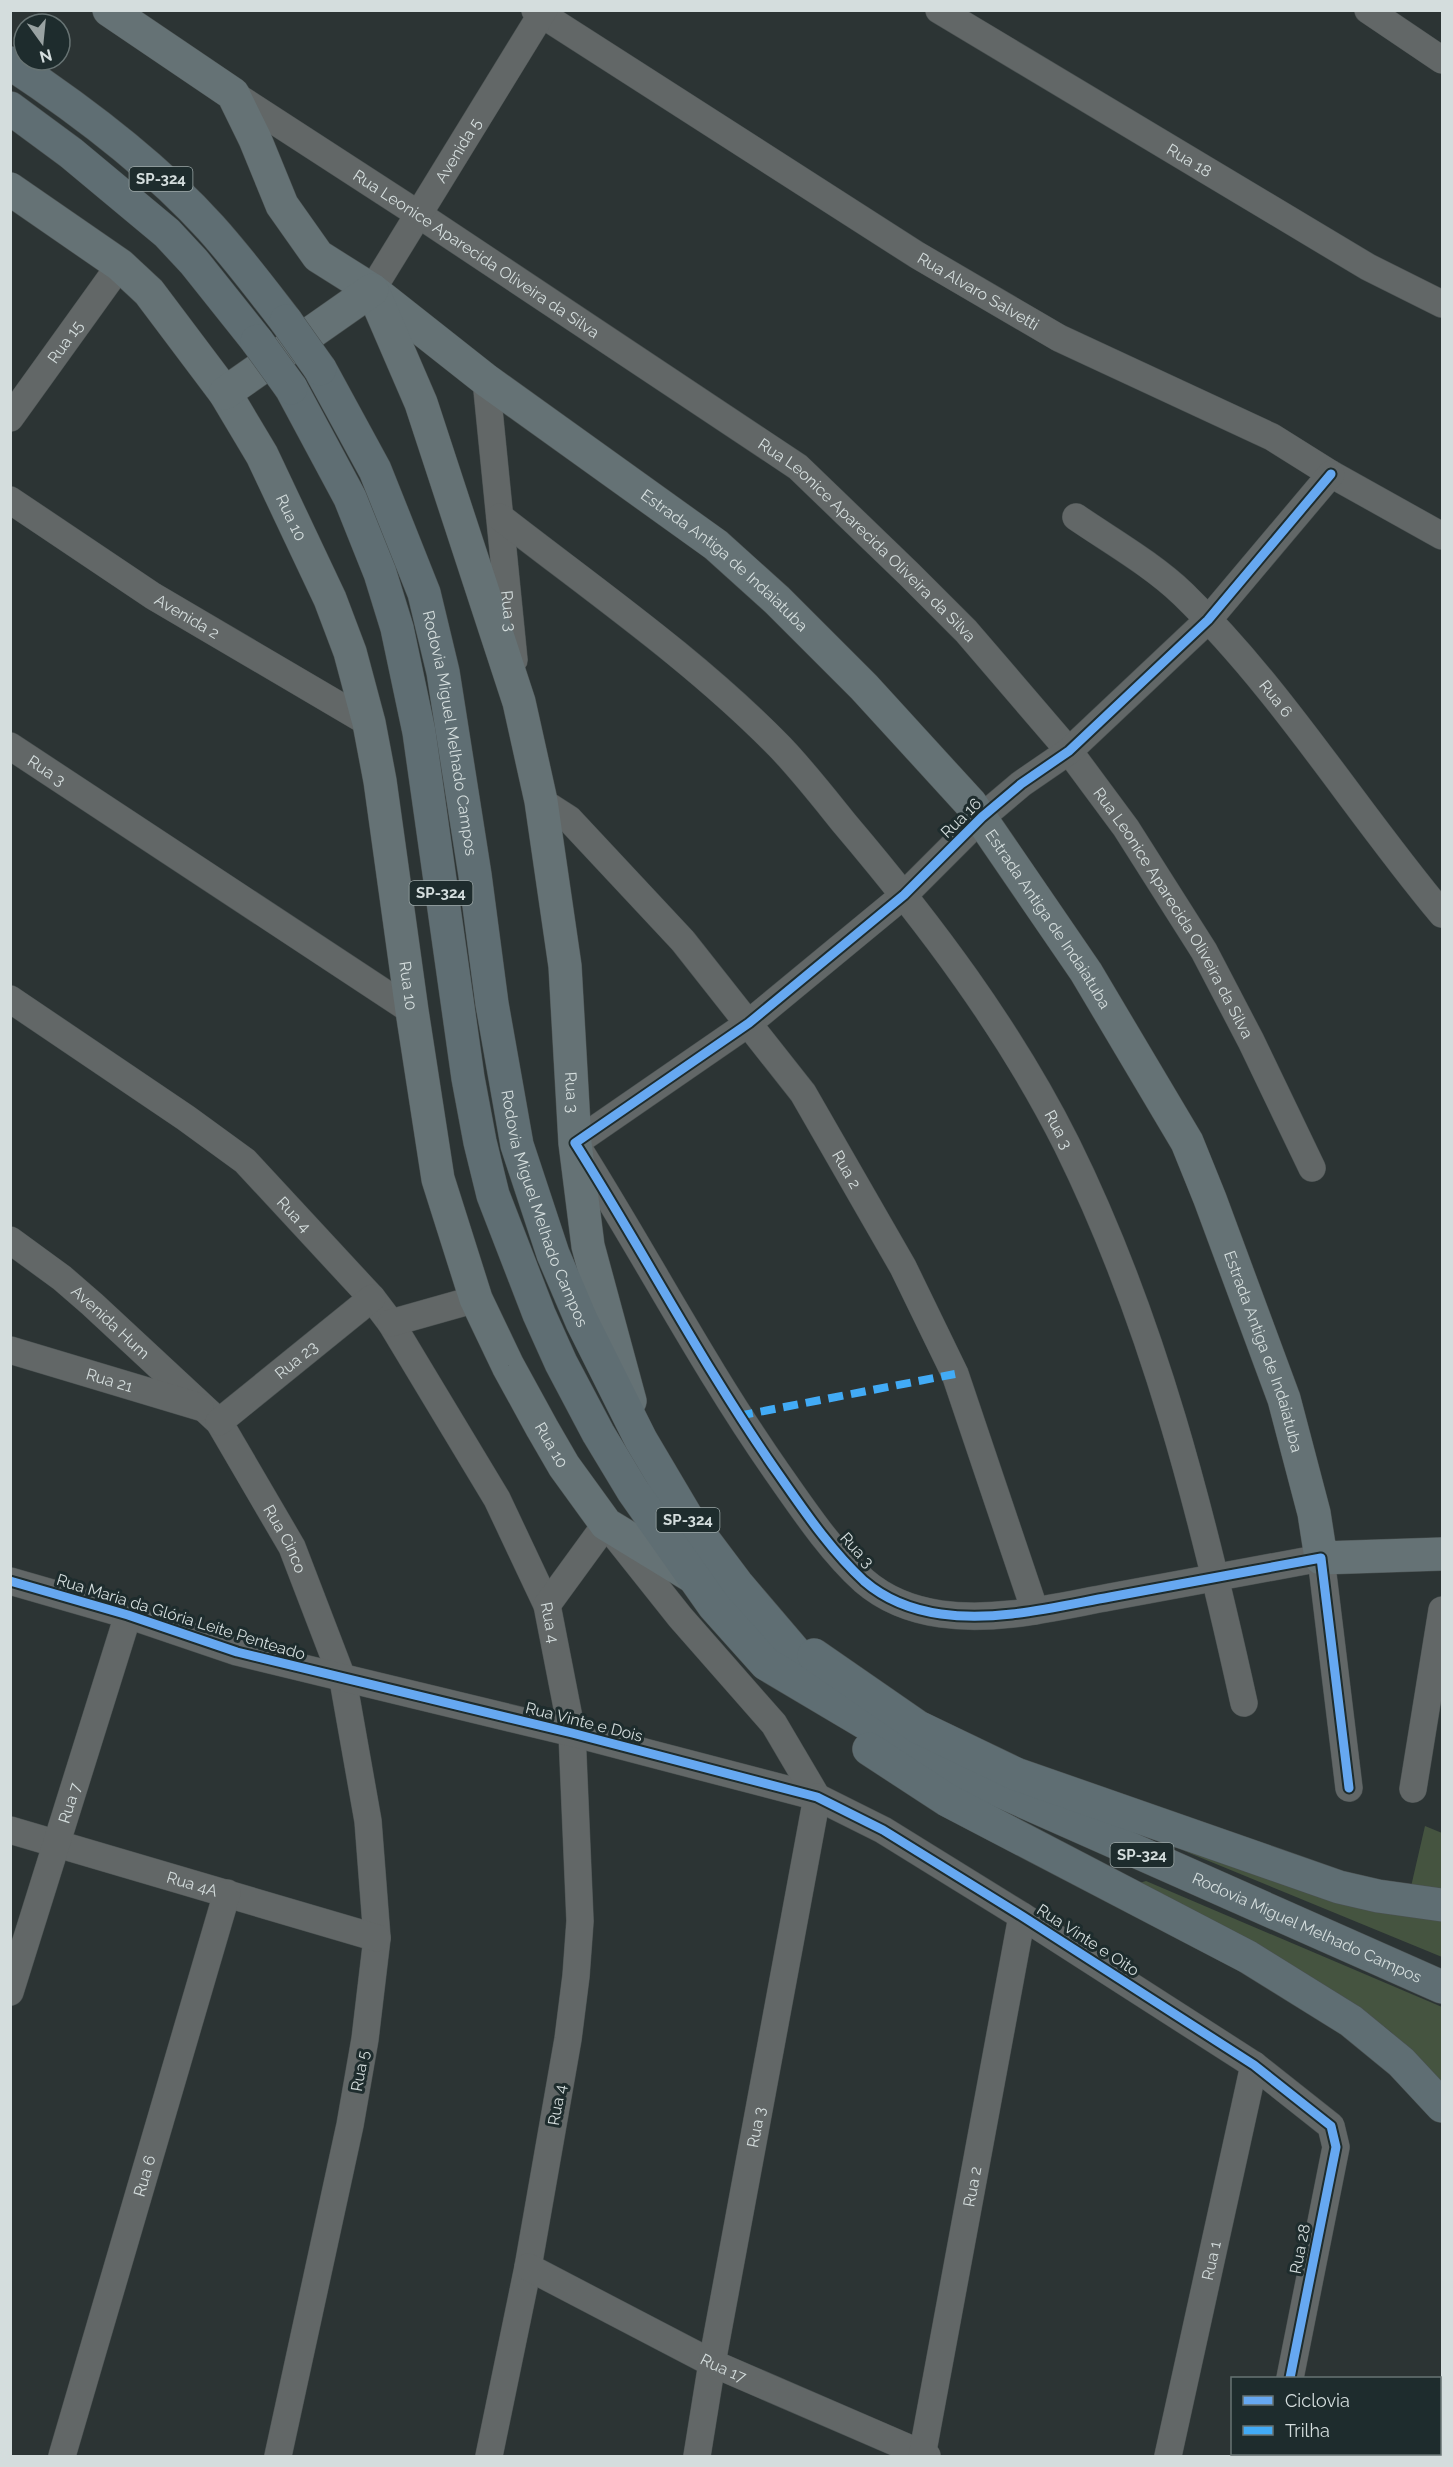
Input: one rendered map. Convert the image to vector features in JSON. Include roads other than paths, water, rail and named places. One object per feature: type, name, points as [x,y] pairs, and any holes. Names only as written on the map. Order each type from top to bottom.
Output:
[{"type":"highway","name":"Rodovia Miguel Melhado Campos","points":[[10,63],[61,96],[173,189],[211,227],[286,321],[320,369],[375,470],[424,593],[443,672],[475,875],[492,1004],[517,1145],[553,1254],[582,1322],[641,1440],[686,1516],[737,1584],[847,1712]]},
{"type":"highway","name":"Rodovia Miguel Melhado Campos","points":[[10,108],[71,153],[167,233],[194,262],[291,388],[350,498],[380,573],[397,628],[419,732],[468,1078],[493,1196],[539,1314],[593,1425],[633,1491],[714,1606],[766,1664],[921,1756],[1443,1987]]},
{"type":"highway","points":[[774,1626],[918,1727],[1017,1774],[1339,1887],[1378,1896],[1443,1905]]},
{"type":"highway","points":[[766,1664],[886,1762],[947,1800],[1248,1957],[1351,2021],[1401,2062],[1443,2106]]},
{"type":"main road","name":"Rua Leonice Aparecida Oliveira da Silva","points":[[109,10],[233,94],[255,139],[282,205],[318,256],[372,290]]},
{"type":"main road","name":"Rua 10","points":[[10,189],[120,265],[149,292],[225,393],[262,455],[330,599],[350,652],[369,723],[380,781],[438,1179],[476,1299],[508,1366],[564,1466],[606,1524]]},
{"type":"main road","name":"Estrada Antiga de Indaiatuba","points":[[372,290],[486,380],[716,545],[777,600],[864,687],[947,775],[982,817],[1086,972],[1187,1142],[1284,1399],[1314,1513],[1321,1558]]},
{"type":"main road","points":[[225,393],[372,290],[421,404],[519,702]]},
{"type":"main road","name":"Rua 3","points":[[519,702],[540,801],[565,966],[575,1143]]},
{"type":"main road","points":[[575,1143],[588,1246],[641,1440]]},
{"type":"main road","points":[[606,1524],[693,1577]]},
{"type":"main road","points":[[1321,1558],[1443,1554]]},
{"type":"street","name":"Rua 18","points":[[939,10],[1368,267],[1443,304]]},
{"type":"street","points":[[1368,10],[1443,60]]},
{"type":"street","name":"Avenida 5","points":[[372,290],[540,12]]},
{"type":"street","name":"Rua Alvaro Salvetti","points":[[540,12],[937,267],[1059,338],[1272,437],[1331,474],[1443,536]]},
{"type":"street","name":"Rua Leonice Aparecida Oliveira da Silva","points":[[233,94],[798,467],[865,530],[966,631],[1069,752],[1126,828],[1204,951],[1251,1041],[1312,1168]]},
{"type":"street","name":"Rua 15","points":[[10,418],[120,265]]},
{"type":"street","name":"Rua 3","points":[[486,380],[519,702]]},
{"type":"street","name":"Rua 16","points":[[575,1143],[749,1023],[904,894],[982,817],[1021,784],[1069,752],[1208,620],[1331,474]]},
{"type":"street","name":"Avenida 2","points":[[10,500],[153,596],[369,723]]},
{"type":"street","name":"Rua 3","points":[[500,517],[717,688],[781,748],[904,894],[965,976],[1006,1040],[1074,1161],[1113,1250],[1158,1369],[1216,1577],[1244,1703]]},
{"type":"street","name":"Rua 6","points":[[1076,517],[1167,580],[1208,620],[1270,691],[1405,870],[1443,914]]},
{"type":"street","name":"Rua 3","points":[[10,746],[412,1011]]},
{"type":"street","name":"Rua 2","points":[[540,801],[569,819],[683,941],[802,1094],[903,1267],[955,1374],[1035,1611]]},
{"type":"street","name":"Rua 4","points":[[10,999],[186,1118],[244,1161],[372,1298],[391,1323],[497,1499],[547,1605],[572,1733],[580,1921],[568,2039],[528,2267],[489,2457]]},
{"type":"street","name":"Rua 3","points":[[575,1143],[738,1416],[832,1545],[865,1582],[905,1606],[942,1614],[977,1616],[1035,1611],[1321,1558]]},
{"type":"street","name":"Avenida Hum","points":[[10,1240],[62,1278],[213,1415]]},
{"type":"street","name":"Rua 23","points":[[213,1415],[372,1298]]},
{"type":"street","points":[[391,1323],[476,1299]]},
{"type":"street","name":"Rua 21","points":[[10,1350],[213,1415]]},
{"type":"street","name":"Rua Cinco","points":[[213,1415],[292,1547],[343,1680]]},
{"type":"street","points":[[547,1605],[606,1524]]},
{"type":"street","name":"Rua 10","points":[[606,1524],[680,1617],[774,1724],[817,1797]]},
{"type":"street","points":[[1321,1558],[1349,1788]]},
{"type":"street","name":"Rua Maria da Glória Leite Penteado","points":[[10,1581],[128,1615],[237,1652],[343,1680]]},
{"type":"street","points":[[1413,1789],[1443,1610]]},
{"type":"street","name":"Rua 7","points":[[10,1992],[128,1615]]},
{"type":"street","name":"Rua Vinte e Dois","points":[[343,1680],[572,1733],[817,1797]]},
{"type":"street","name":"Rua 5","points":[[278,2457],[350,2125],[365,2039],[376,1938],[368,1821],[343,1680]]},
{"type":"street","name":"Rua 3","points":[[697,2457],[712,2363],[817,1797]]},
{"type":"street","name":"Rua Vinte e Oito","points":[[817,1797],[883,1830],[1022,1916],[1254,2065],[1331,2126]]},
{"type":"street","name":"Rua 4A","points":[[10,1830],[376,1938]]},
{"type":"street","name":"Rua 6","points":[[62,2457],[227,1893]]},
{"type":"street","name":"Rua 2","points":[[924,2456],[1022,1916]]},
{"type":"street","name":"Rua 1","points":[[1168,2457],[1254,2065]]},
{"type":"street","name":"Rua 28","points":[[1290,2377],[1336,2147],[1331,2126]]},
{"type":"street","name":"Rua 17","points":[[528,2267],[712,2363],[924,2456]]}]
